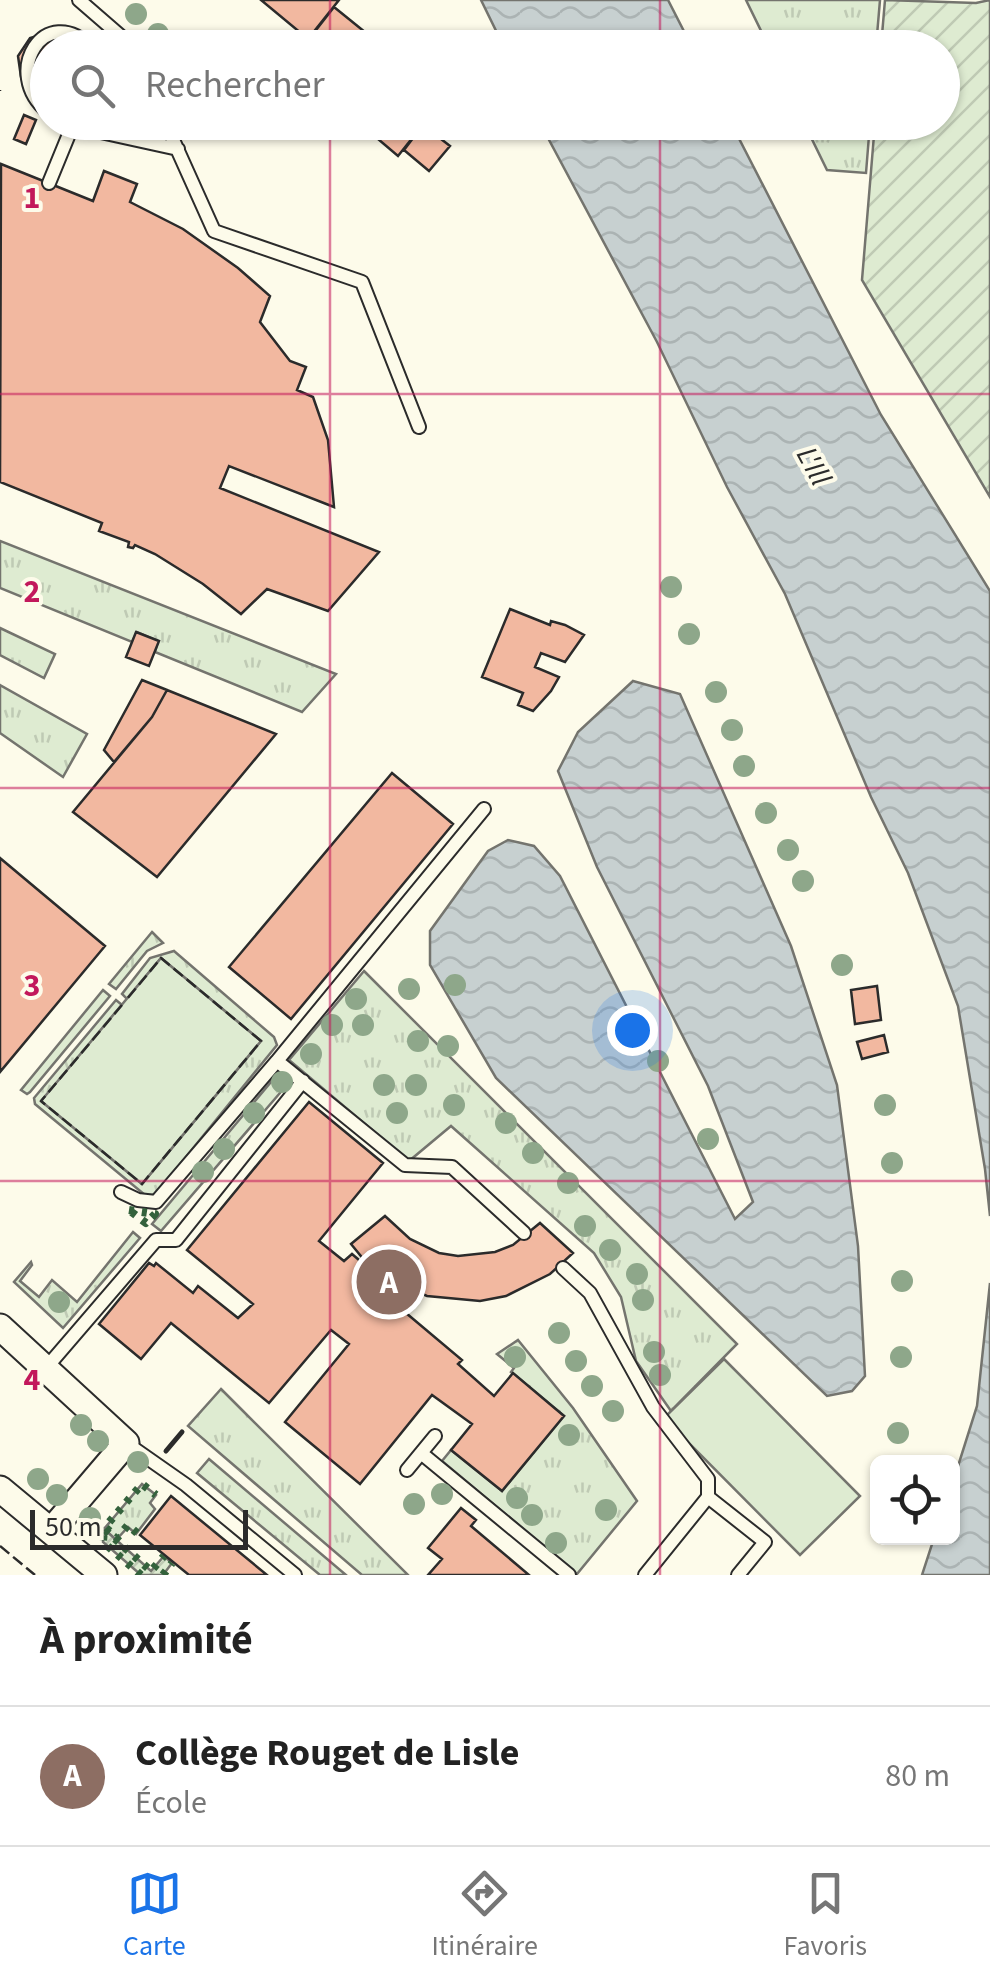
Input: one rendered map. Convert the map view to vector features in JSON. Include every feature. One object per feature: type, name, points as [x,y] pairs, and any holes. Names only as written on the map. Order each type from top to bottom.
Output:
[{"type":"street","points":[[0,1327],[126,1443],[51,1531]]},
{"type":"street","points":[[0,1489],[104,1575]]},
{"type":"lane","points":[[78,0],[114,30]]},
{"type":"lane","points":[[45,18],[74,25],[78,30]]},
{"type":"lane","points":[[4,74],[11,89]]},
{"type":"lane","points":[[22,100],[30,104]]},
{"type":"lane","points":[[49,184],[67,140]]},
{"type":"lane","points":[[137,140],[178,149]]},
{"type":"lane","points":[[174,140],[214,231],[362,282],[419,427]]},
{"type":"lane","points":[[121,1192],[138,1200],[156,1202],[278,1061],[484,809]]},
{"type":"lane","points":[[278,1061],[404,1165],[452,1167],[524,1233]]},
{"type":"lane","points":[[46,1368],[156,1240],[176,1240],[303,1081]]},
{"type":"lane","points":[[563,1268],[590,1293],[653,1407],[708,1480],[708,1497],[645,1575]]},
{"type":"lane","points":[[407,1470],[435,1436]]},
{"type":"lane","points":[[126,1443],[186,1485],[295,1575]]},
{"type":"lane","points":[[420,1454],[569,1575]]},
{"type":"lane","points":[[708,1497],[765,1542],[738,1575]]},
{"type":"green space","points":[[746,0],[880,0],[877,30],[761,30]]},
{"type":"green space","points":[[885,0],[990,0],[990,497],[862,280],[874,140],[960,140],[960,30],[882,30]]},
{"type":"green space","points":[[812,140],[869,140],[866,173],[827,170]]},
{"type":"green space","points":[[0,541],[336,674],[302,712],[155,652],[158,641],[137,632],[132,642],[0,588]]},
{"type":"green space","points":[[0,628],[55,654],[44,678],[0,655]]},
{"type":"green space","points":[[0,685],[87,734],[63,777],[0,733]]},
{"type":"green space","points":[[152,932],[163,943],[147,951],[116,989],[109,984]]},
{"type":"green space","points":[[174,951],[274,1037],[277,1045],[155,1195],[145,1195],[35,1104],[34,1098],[116,1000],[122,1005],[42,1101],[142,1184],[261,1041],[161,958],[127,999],[122,994],[150,958]]},
{"type":"green space","points":[[161,958],[261,1041],[142,1184],[41,1101]]},
{"type":"green space","points":[[364,971],[737,1344],[671,1411],[636,1361],[621,1297],[594,1253],[451,1126],[409,1161],[289,1060]]},
{"type":"green space","points":[[103,990],[110,996],[30,1092],[21,1090]]},
{"type":"green space","points":[[281,1070],[292,1079],[161,1231],[152,1224]]},
{"type":"green space","points":[[133,1232],[140,1238],[63,1328],[14,1282],[31,1262],[20,1281],[39,1297],[52,1280],[77,1302]]},
{"type":"green space","points":[[518,1340],[573,1408],[637,1501],[577,1574],[442,1461],[451,1450],[502,1491],[564,1416],[511,1372],[514,1368],[497,1354]]},
{"type":"green space","points":[[724,1359],[860,1496],[800,1555],[664,1418]]},
{"type":"green space","points":[[221,1389],[408,1575],[362,1575],[188,1426]]},
{"type":"green space","points":[[209,1459],[346,1575],[320,1575],[197,1473]]},
{"type":"green space","points":[[142,1484],[156,1495],[150,1503],[155,1509],[136,1534],[128,1527],[116,1540],[104,1529]]},
{"type":"green space","points":[[104,1529],[151,1571],[164,1556],[172,1563],[163,1575],[141,1575],[103,1542]]},
{"type":"water","points":[[481,0],[668,0],[683,30],[496,30]]},
{"type":"water","name":"L'Ill","points":[[549,140],[740,140],[881,415],[990,591],[990,1216],[958,1006],[908,873],[871,797],[785,594],[727,487],[657,342]]},
{"type":"water","points":[[633,681],[680,694],[791,946],[837,1085],[858,1246],[865,1376],[852,1391],[827,1396],[496,1078],[430,965],[430,931],[488,851],[508,840],[534,846],[560,876],[735,1219],[753,1202],[708,1086],[597,867],[558,771],[578,732]]},
{"type":"water","points":[[990,1283],[990,1575],[922,1575],[932,1545],[960,1545],[960,1460],[977,1406]]},
{"type":"building","points":[[261,0],[339,0],[315,30],[297,30]]},
{"type":"building","points":[[334,7],[362,30],[316,30]]},
{"type":"building","points":[[30,38],[30,87],[21,77],[18,56]]},
{"type":"building","points":[[24,115],[30,118],[26,144],[14,139]]},
{"type":"building","points":[[379,140],[411,140],[398,156]]},
{"type":"building","points":[[412,140],[442,140],[450,146],[429,171],[404,150]]},
{"type":"building","points":[[1,164],[93,201],[104,171],[137,184],[130,202],[183,229],[270,296],[260,322],[290,361],[306,367],[297,390],[313,397],[328,440],[334,507],[229,466],[220,488],[379,552],[328,611],[267,589],[241,614],[155,554],[135,545],[128,547],[129,542],[99,531],[102,523],[0,482]]},
{"type":"building","points":[[510,609],[550,625],[551,621],[565,625],[584,635],[565,662],[541,653],[535,667],[559,677],[533,711],[518,705],[523,693],[482,677]]},
{"type":"building","points":[[136,632],[159,641],[149,666],[126,657]]},
{"type":"building","points":[[142,680],[167,690],[152,717],[114,762],[104,750]]},
{"type":"building","points":[[167,690],[276,734],[157,877],[73,812],[152,717]]},
{"type":"building","points":[[392,773],[453,824],[291,1019],[229,967]]},
{"type":"building","points":[[0,858],[105,946],[0,1072]]},
{"type":"building","points":[[877,986],[881,1020],[855,1024],[851,990]]},
{"type":"building","points":[[884,1035],[888,1052],[862,1059],[857,1042]]},
{"type":"building","points":[[309,1102],[383,1163],[319,1241],[344,1261],[352,1254],[387,1284],[381,1291],[462,1360],[458,1364],[494,1396],[513,1373],[564,1416],[502,1491],[451,1450],[472,1424],[432,1395],[360,1484],[285,1422],[349,1344],[331,1330],[269,1403],[171,1323],[141,1359],[99,1324],[149,1263],[156,1263],[193,1293],[198,1286],[238,1318],[253,1304],[187,1250]]},
{"type":"building","points":[[385,1216],[410,1239],[439,1253],[458,1256],[495,1252],[513,1245],[540,1223],[573,1253],[550,1274],[506,1296],[480,1301],[427,1296],[389,1280],[351,1244]]},
{"type":"building","points":[[171,1496],[267,1575],[189,1575],[140,1535]]},
{"type":"building","points":[[461,1508],[476,1520],[471,1526],[529,1575],[428,1575],[442,1559],[428,1548]]},
{"type":"hedge","points":[[129,1210],[155,1214],[146,1223],[129,1210]]},
{"type":"hedge","points":[[137,1533],[128,1525],[117,1538],[105,1527],[142,1484],[156,1495]]},
{"type":"hedge","points":[[141,1575],[103,1542],[104,1529],[151,1571],[164,1556]]},
{"type":"hedge","points":[[163,1575],[172,1563]]},
{"type":"fence","points":[[122,1005],[41,1101],[142,1184],[261,1041],[161,958],[127,999]]},
{"type":"fence","points":[[0,1546],[35,1575]]},
{"type":"wall","points":[[166,1451],[182,1432]]},
{"type":"place","name":"Collège Rouget de Lisle","points":[[389,1282]]}]
